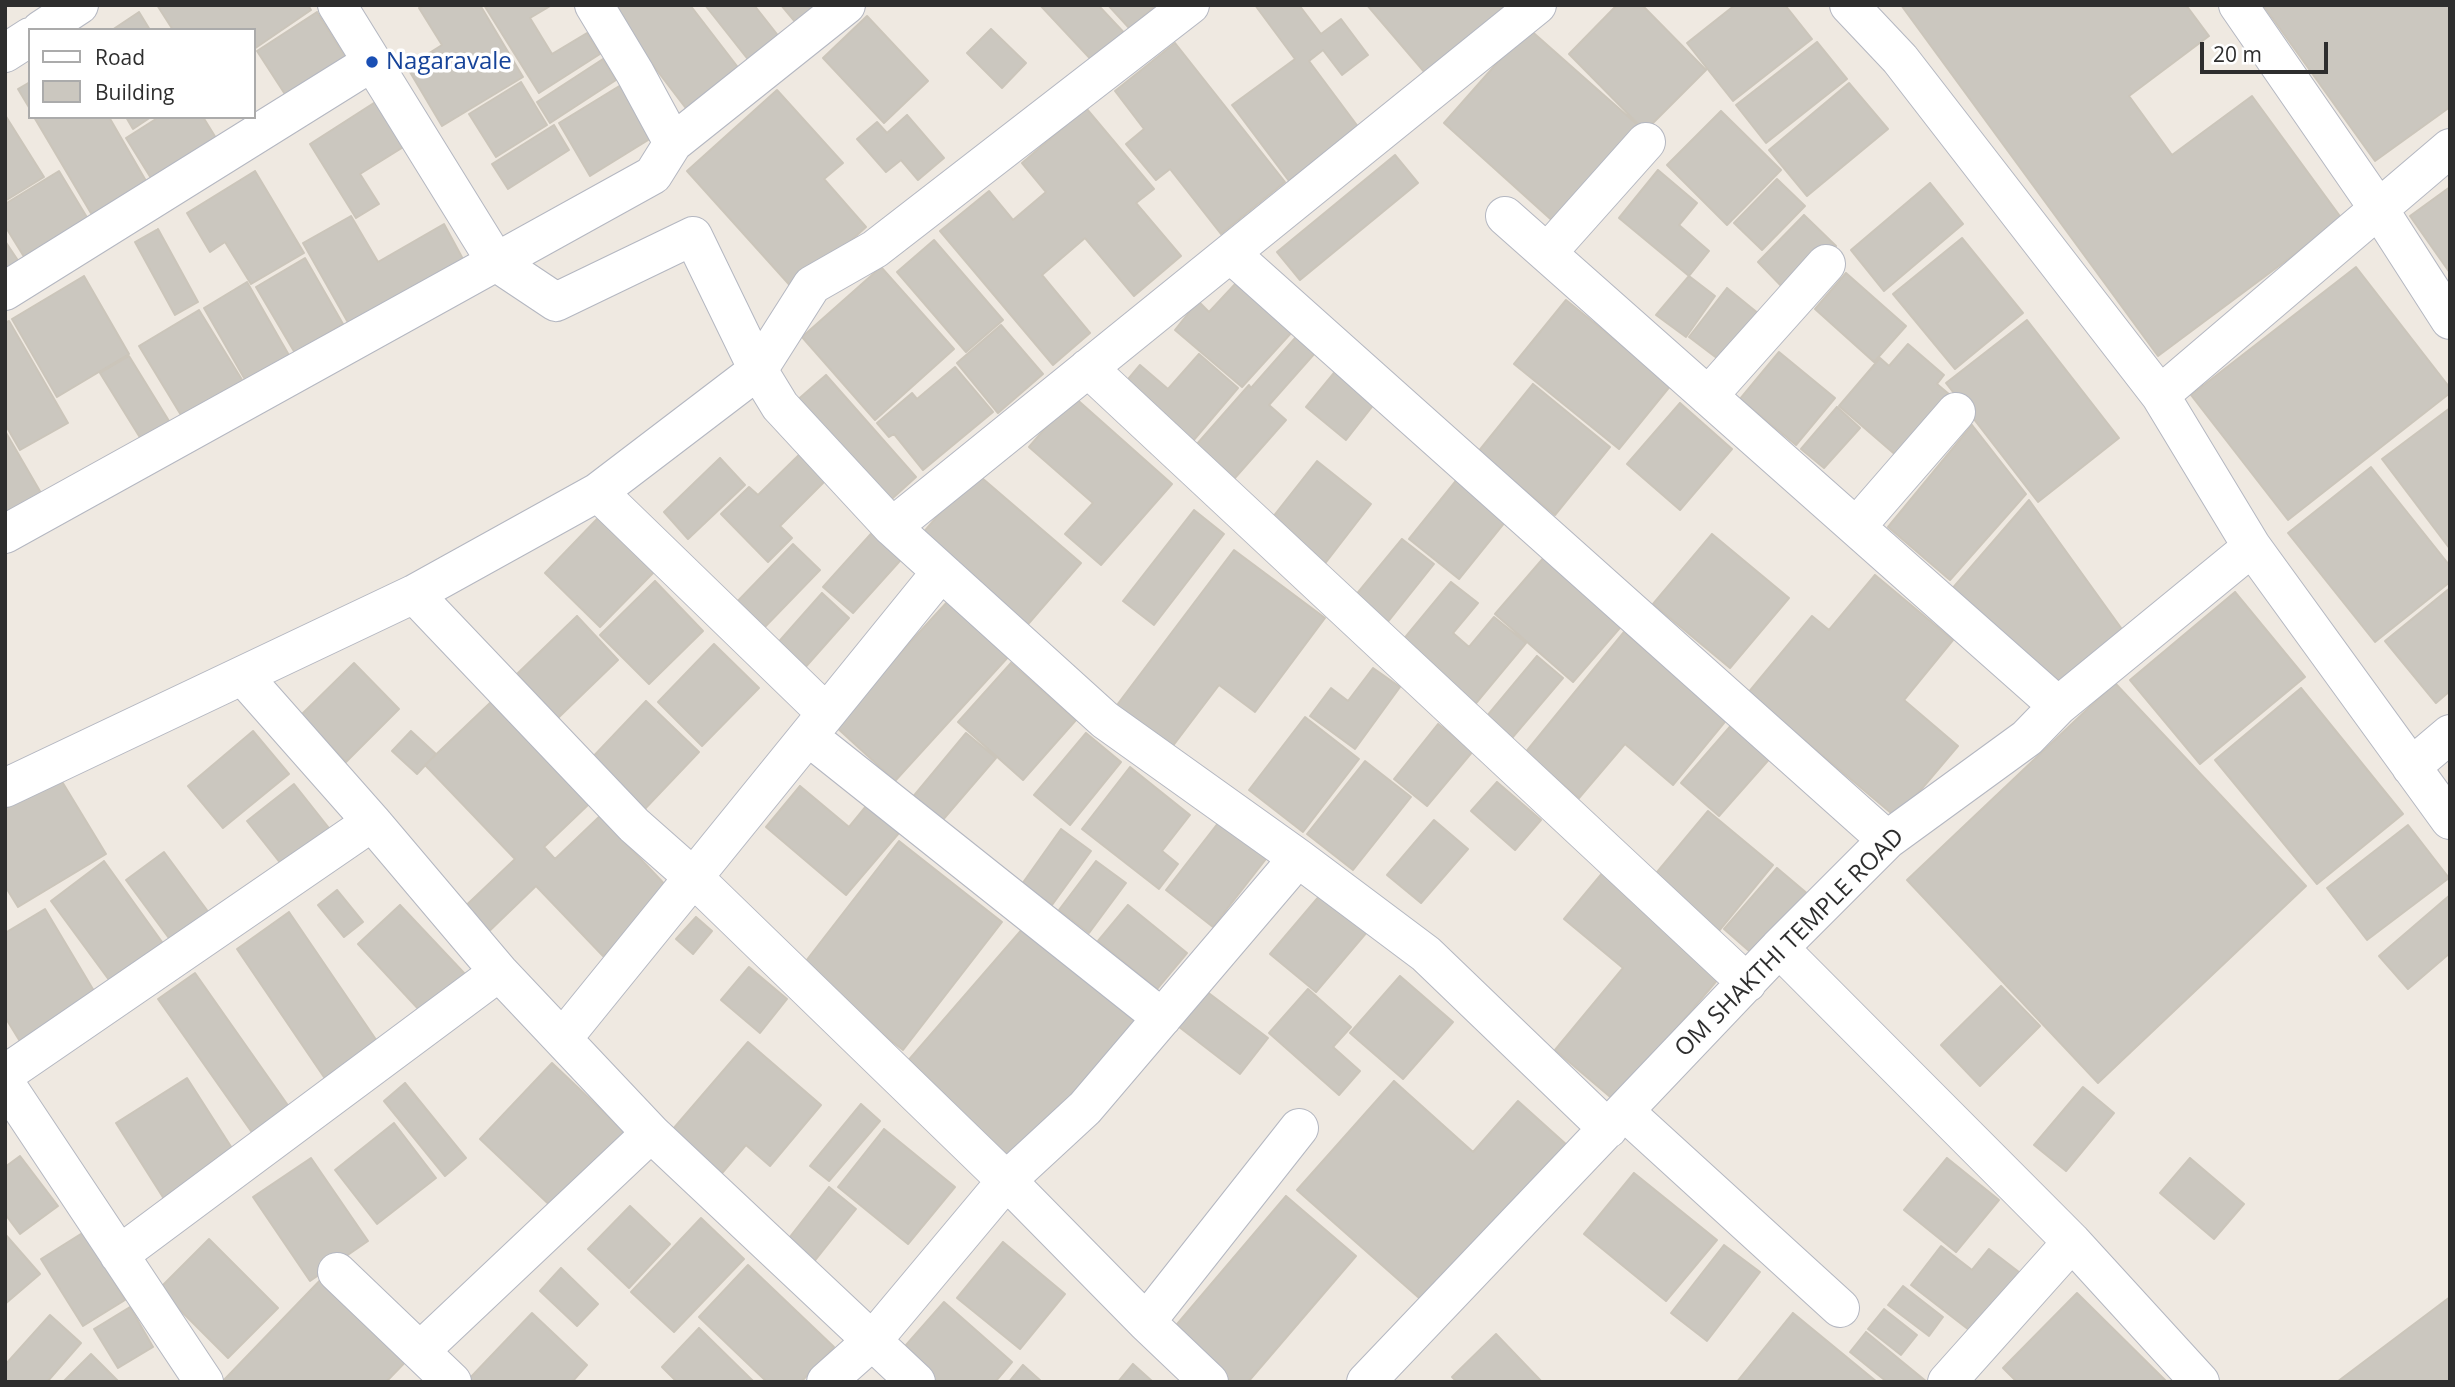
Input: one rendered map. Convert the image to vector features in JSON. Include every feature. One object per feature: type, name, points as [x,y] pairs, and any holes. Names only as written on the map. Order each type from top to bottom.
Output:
[{"type":"street","points":[[44,28],[79,5]]},
{"type":"street","points":[[337,5],[496,262],[556,302],[693,236],[758,370],[780,406],[892,527],[1105,720],[1298,858],[1426,954],[1616,1120],[1840,1308]]},
{"type":"street","points":[[594,5],[673,143]]},
{"type":"street","points":[[5,534],[653,176],[673,143],[846,5]]},
{"type":"street","points":[[5,788],[414,594],[598,492],[758,370],[812,285],[875,249],[1190,5]]},
{"type":"street","points":[[892,527],[1537,5]]},
{"type":"street","points":[[1849,5],[1900,59],[2160,395],[2252,547],[2450,820]]},
{"type":"street","points":[[2238,5],[2378,208],[2450,320]]},
{"type":"street","points":[[5,53],[28,38]]},
{"type":"street","points":[[5,291],[372,62]]},
{"type":"street","points":[[1548,253],[1646,142]]},
{"type":"street","points":[[2160,395],[2450,148]]},
{"type":"street","points":[[1505,216],[2058,706]]},
{"type":"street","points":[[1231,254],[1887,840]]},
{"type":"street","points":[[1708,396],[1826,264]]},
{"type":"street","points":[[1088,368],[1747,983]]},
{"type":"street","points":[[1856,527],[1956,412]]},
{"type":"street","points":[[598,492],[818,725],[1162,1018]]},
{"type":"street","name":"OM SHAKTHI TEMPLE ROAD","points":[[1366,1382],[1779,948],[1887,840],[2027,738],[2058,706],[2252,547]]},
{"type":"street","points":[[563,1038],[941,572]]},
{"type":"street","points":[[414,594],[634,825],[694,878],[1209,1382]]},
{"type":"street","points":[[243,676],[499,972],[651,1133],[916,1382]]},
{"type":"street","points":[[2411,766],[2450,734]]},
{"type":"street","points":[[5,1074],[372,822]]},
{"type":"street","points":[[826,1382],[872,1341],[1006,1181],[1085,1108],[1298,858]]},
{"type":"street","points":[[1779,948],[2072,1242],[2200,1382]]},
{"type":"street","points":[[120,1255],[499,972]]},
{"type":"street","points":[[5,1083],[204,1382]]},
{"type":"street","points":[[1146,1322],[1299,1128]]},
{"type":"street","points":[[420,1351],[651,1133]]},
{"type":"street","points":[[1947,1382],[2072,1242]]},
{"type":"street","points":[[337,1272],[452,1382]]},
{"type":"building","points":[[157,5],[308,5],[311,10],[256,48],[256,28],[172,28]]},
{"type":"building","points":[[425,5],[480,5],[523,77],[442,126],[407,67],[442,45],[419,8]]},
{"type":"building","points":[[484,5],[552,5],[530,18],[552,54],[587,33],[600,54],[539,93]]},
{"type":"building","points":[[607,5],[690,5],[740,70],[688,111]]},
{"type":"building","points":[[705,5],[754,5],[780,38],[750,62]]},
{"type":"building","points":[[781,5],[832,5],[802,30]]},
{"type":"building","points":[[1040,5],[1098,5],[1129,38],[1098,67]]},
{"type":"building","points":[[1108,5],[1156,5],[1130,29]]},
{"type":"building","points":[[1255,5],[1299,5],[1321,34],[1341,19],[1368,55],[1342,75],[1323,50],[1309,61],[1359,128],[1289,181],[1232,105],[1295,59]]},
{"type":"building","points":[[1367,5],[1505,5],[1505,6],[1426,74]]},
{"type":"building","points":[[1617,5],[1642,5],[1706,70],[1645,131],[1569,54]]},
{"type":"building","points":[[1735,5],[1785,5],[1812,39],[1733,101],[1687,43]]},
{"type":"building","points":[[1901,5],[2186,5],[2209,36],[2129,96],[2172,155],[2252,96],[2342,219],[2158,356]]},
{"type":"building","points":[[2263,5],[2450,5],[2450,107],[2375,161]]},
{"type":"building","points":[[139,12],[149,28],[115,28]]},
{"type":"building","points":[[317,12],[351,66],[292,105],[257,51]]},
{"type":"building","points":[[867,16],[928,81],[884,123],[823,58]]},
{"type":"building","points":[[1528,28],[1641,128],[1556,224],[1444,123]]},
{"type":"building","points":[[991,29],[1026,63],[1002,88],[967,53]]},
{"type":"building","points":[[1817,42],[1847,79],[1766,143],[1736,105]]},
{"type":"building","points":[[1175,43],[1285,182],[1221,234],[1170,169],[1156,180],[1126,144],[1144,129],[1115,91]]},
{"type":"building","points":[[603,59],[616,80],[550,123],[537,102]]},
{"type":"building","points":[[521,82],[547,125],[496,157],[469,114]]},
{"type":"building","points":[[28,83],[28,106],[18,89]]},
{"type":"building","points":[[1849,83],[1888,129],[1807,196],[1769,150]]},
{"type":"building","points":[[621,85],[653,137],[590,176],[559,123]]},
{"type":"building","points":[[777,90],[843,163],[824,179],[866,227],[795,291],[687,171]]},
{"type":"building","points":[[377,101],[405,146],[360,174],[379,204],[356,218],[310,144]]},
{"type":"building","points":[[1086,108],[1154,189],[1136,203],[1181,256],[1134,296],[1085,238],[1042,275],[1090,333],[1053,365],[940,231],[989,191],[1013,220],[1046,192],[1022,163]]},
{"type":"building","points":[[1721,111],[1781,170],[1727,225],[1667,165]]},
{"type":"building","points":[[5,115],[44,177],[5,201]]},
{"type":"building","points":[[907,115],[944,158],[918,180],[901,160],[886,172],[857,139],[877,122],[887,133]]},
{"type":"building","points":[[35,119],[110,119],[153,193],[98,225]]},
{"type":"building","points":[[127,119],[148,119],[133,129]]},
{"type":"building","points":[[156,119],[204,119],[224,151],[159,191],[126,138]]},
{"type":"building","points":[[554,125],[569,150],[508,189],[492,164]]},
{"type":"building","points":[[1395,155],[1418,183],[1300,280],[1277,252]]},
{"type":"building","points":[[1658,170],[1697,203],[1679,225],[1709,251],[1689,276],[1619,218]]},
{"type":"building","points":[[59,171],[94,229],[31,268],[5,226],[5,204]]},
{"type":"building","points":[[255,171],[304,253],[251,284],[225,242],[210,252],[187,213]]},
{"type":"building","points":[[1777,179],[1805,206],[1762,250],[1734,223]]},
{"type":"building","points":[[1930,183],[1963,224],[1884,291],[1851,250]]},
{"type":"building","points":[[2450,187],[2450,273],[2410,216]]},
{"type":"building","points":[[1804,215],[1836,246],[1789,294],[1758,262]]},
{"type":"building","points":[[351,216],[378,262],[444,224],[464,261],[350,326],[303,243]]},
{"type":"building","points":[[158,229],[198,302],[175,315],[135,242]]},
{"type":"building","points":[[1962,238],[2023,313],[1955,369],[1893,294]]},
{"type":"building","points":[[934,240],[1003,320],[966,352],[897,272]]},
{"type":"building","points":[[5,241],[23,268],[5,279]]},
{"type":"building","points":[[305,258],[343,324],[295,353],[256,287]]},
{"type":"building","points":[[881,267],[954,349],[875,420],[802,337]]},
{"type":"building","points":[[2356,267],[2450,388],[2450,393],[2288,520],[2191,395]]},
{"type":"building","points":[[1846,273],[1906,326],[1874,362],[1815,309]]},
{"type":"building","points":[[84,276],[129,354],[57,397],[12,319]]},
{"type":"building","points":[[1689,276],[1715,296],[1686,337],[1656,315]]},
{"type":"building","points":[[247,282],[290,357],[247,383],[204,308]]},
{"type":"building","points":[[1237,282],[1292,332],[1242,387],[1175,330],[1198,301],[1209,312]]},
{"type":"building","points":[[1727,288],[1759,314],[1722,362],[1689,337]]},
{"type":"building","points":[[1566,300],[1671,385],[1619,449],[1514,364]]},
{"type":"building","points":[[199,310],[244,383],[184,420],[139,346]]},
{"type":"building","points":[[2027,320],[2119,438],[2038,502],[1946,383]]},
{"type":"building","points":[[9,321],[68,423],[20,450],[5,424],[5,323]]},
{"type":"building","points":[[1001,325],[1043,374],[998,413],[957,363]]},
{"type":"building","points":[[1296,337],[1315,353],[1269,405],[1286,420],[1227,487],[1189,453]]},
{"type":"building","points":[[1908,344],[1944,375],[1937,384],[1950,395],[1898,457],[1839,406],[1880,358],[1889,366]]},
{"type":"building","points":[[1779,352],[1835,398],[1796,445],[1740,399]]},
{"type":"building","points":[[1199,354],[1238,388],[1187,448],[1119,390],[1140,365],[1168,389]]},
{"type":"building","points":[[129,356],[177,434],[149,452],[100,373]]},
{"type":"building","points":[[1343,362],[1382,394],[1346,440],[1306,407]]},
{"type":"building","points":[[955,367],[993,412],[923,470],[894,434],[889,437],[877,423],[912,393],[917,399]]},
{"type":"building","points":[[826,375],[916,477],[884,506],[794,403]]},
{"type":"building","points":[[1533,384],[1610,447],[1555,515],[1478,452]]},
{"type":"building","points":[[1073,396],[1172,484],[1101,565],[1065,534],[1093,503],[1029,447]]},
{"type":"building","points":[[1680,403],[1732,449],[1680,510],[1627,464]]},
{"type":"building","points":[[1837,407],[1860,428],[1824,468],[1801,449]]},
{"type":"building","points":[[2450,408],[2450,549],[2382,459]]},
{"type":"building","points":[[1972,425],[2026,494],[1950,580],[1888,527]]},
{"type":"building","points":[[5,431],[41,493],[5,514]]},
{"type":"building","points":[[805,449],[831,475],[780,526],[792,538],[768,562],[721,514],[749,487],[758,495]]},
{"type":"building","points":[[720,458],[745,485],[688,539],[664,512]]},
{"type":"building","points":[[1317,461],[1371,504],[1320,570],[1265,527]]},
{"type":"building","points":[[2371,467],[2450,566],[2450,582],[2375,642],[2288,533]]},
{"type":"building","points":[[975,472],[1081,563],[1023,630],[917,540]]},
{"type":"building","points":[[1459,477],[1509,517],[1459,579],[1409,539]]},
{"type":"building","points":[[2029,500],[2129,639],[2064,695],[1951,590]]},
{"type":"building","points":[[1194,510],[1224,534],[1154,625],[1123,601]]},
{"type":"building","points":[[598,518],[654,572],[600,627],[545,573]]},
{"type":"building","points":[[878,526],[907,553],[853,613],[823,587]]},
{"type":"building","points":[[1712,534],[1789,598],[1730,668],[1653,604]]},
{"type":"building","points":[[1402,539],[1434,564],[1379,633],[1346,607]]},
{"type":"building","points":[[793,544],[820,570],[760,632],[733,606]]},
{"type":"building","points":[[1234,550],[1325,618],[1255,712],[1219,685],[1166,755],[1111,713]]},
{"type":"building","points":[[1546,555],[1625,622],[1573,682],[1495,614]]},
{"type":"building","points":[[1875,575],[1953,640],[1904,700],[1958,746],[1897,818],[1748,693],[1812,616],[1829,630]]},
{"type":"building","points":[[655,581],[703,631],[649,684],[600,635]]},
{"type":"building","points":[[1451,582],[1478,603],[1453,633],[1469,647],[1494,617],[1526,643],[1472,708],[1398,646]]},
{"type":"building","points":[[2450,588],[2450,691],[2436,703],[2385,641]]},
{"type":"building","points":[[2235,592],[2305,677],[2200,764],[2130,680]]},
{"type":"building","points":[[822,593],[849,618],[802,671],[775,646]]},
{"type":"building","points":[[949,600],[1009,656],[895,781],[834,725]]},
{"type":"building","points":[[577,616],[618,660],[558,718],[517,674]]},
{"type":"building","points":[[1624,632],[1728,718],[1673,785],[1625,744],[1579,798],[1525,753]]},
{"type":"building","points":[[714,644],[759,688],[702,746],[658,702]]},
{"type":"building","points":[[1537,656],[1563,678],[1512,738],[1487,716]]},
{"type":"building","points":[[354,663],[399,709],[346,762],[301,715]]},
{"type":"building","points":[[1011,663],[1076,720],[1023,780],[958,722]]},
{"type":"building","points":[[1373,668],[1400,687],[1355,749],[1310,716],[1331,688],[1348,701]]},
{"type":"building","points":[[2115,683],[2306,886],[2098,1083],[1907,880]]},
{"type":"building","points":[[2301,688],[2403,814],[2317,884],[2215,760]]},
{"type":"building","points":[[646,701],[699,752],[641,813],[588,762]]},
{"type":"building","points":[[491,702],[589,804],[544,847],[555,859],[600,816],[671,891],[603,956],[536,886],[480,940],[456,915],[515,859],[425,765]]},
{"type":"building","points":[[1305,717],[1359,759],[1303,832],[1249,790]]},
{"type":"building","points":[[1734,722],[1772,756],[1719,816],[1681,783]]},
{"type":"building","points":[[1438,724],[1473,751],[1427,806],[1394,779]]},
{"type":"building","points":[[253,731],[289,774],[223,828],[188,786]]},
{"type":"building","points":[[411,731],[436,754],[417,774],[392,751]]},
{"type":"building","points":[[966,733],[996,758],[941,822],[912,798]]},
{"type":"building","points":[[1086,733],[1121,762],[1070,825],[1034,795]]},
{"type":"building","points":[[1365,761],[1411,797],[1353,870],[1307,834]]},
{"type":"building","points":[[1130,767],[1190,815],[1162,851],[1178,864],[1159,889],[1082,829]]},
{"type":"building","points":[[58,775],[106,854],[18,907],[5,886],[5,807]]},
{"type":"building","points":[[1497,782],[1541,820],[1515,850],[1471,811]]},
{"type":"building","points":[[294,784],[336,837],[289,874],[247,821]]},
{"type":"building","points":[[800,786],[849,827],[867,805],[899,833],[846,895],[766,827]]},
{"type":"building","points":[[1708,811],[1773,865],[1718,932],[1653,877]]},
{"type":"building","points":[[1222,818],[1269,855],[1213,927],[1166,890]]},
{"type":"building","points":[[1434,820],[1468,849],[1421,903],[1387,875]]},
{"type":"building","points":[[2408,825],[2449,878],[2367,940],[2327,888]]},
{"type":"building","points":[[1061,829],[1091,851],[1052,905],[1022,884]]},
{"type":"building","points":[[899,841],[1002,922],[903,1050],[799,970]]},
{"type":"building","points":[[164,852],[212,917],[174,945],[126,880]]},
{"type":"building","points":[[104,861],[167,949],[112,984],[51,901]]},
{"type":"building","points":[[1096,861],[1126,883],[1089,933],[1059,910]]},
{"type":"building","points":[[1777,868],[1809,895],[1756,957],[1724,929]]},
{"type":"building","points":[[1604,871],[1724,972],[1615,1101],[1555,1050],[1623,968],[1564,919]]},
{"type":"building","points":[[337,890],[363,922],[344,937],[318,905]]},
{"type":"building","points":[[1321,894],[1367,932],[1316,992],[1270,954]]},
{"type":"building","points":[[2450,895],[2450,953],[2408,989],[2379,956]]},
{"type":"building","points":[[400,905],[465,974],[422,1013],[358,944]]},
{"type":"building","points":[[1128,905],[1187,953],[1157,989],[1098,941]]},
{"type":"building","points":[[45,909],[97,996],[21,1043],[5,1017],[5,933]]},
{"type":"building","points":[[289,912],[381,1047],[328,1083],[237,949]]},
{"type":"building","points":[[696,917],[712,931],[693,954],[676,939]]},
{"type":"building","points":[[1031,919],[1142,1016],[1012,1167],[900,1070]]},
{"type":"building","points":[[749,967],[787,999],[760,1033],[721,1000]]},
{"type":"building","points":[[195,973],[294,1114],[258,1141],[158,999]]},
{"type":"building","points":[[1400,976],[1453,1022],[1403,1079],[1350,1033]]},
{"type":"building","points":[[2001,986],[2040,1026],[1980,1086],[1941,1045]]},
{"type":"building","points":[[1202,988],[1268,1038],[1240,1074],[1174,1023]]},
{"type":"building","points":[[1308,989],[1351,1027],[1333,1047],[1360,1071],[1339,1095],[1269,1033]]},
{"type":"building","points":[[748,1042],[821,1105],[770,1166],[746,1145],[717,1179],[667,1136]]},
{"type":"building","points":[[552,1063],[629,1136],[557,1212],[480,1139]]},
{"type":"building","points":[[187,1078],[237,1156],[166,1202],[116,1123]]},
{"type":"building","points":[[1394,1081],[1473,1152],[1518,1101],[1568,1146],[1427,1305],[1297,1190]]},
{"type":"building","points":[[405,1083],[466,1158],[445,1176],[384,1101]]},
{"type":"building","points":[[2083,1087],[2114,1113],[2066,1171],[2034,1145]]},
{"type":"building","points":[[861,1104],[880,1121],[829,1181],[810,1166]]},
{"type":"building","points":[[394,1123],[436,1178],[377,1224],[335,1170]]},
{"type":"building","points":[[884,1129],[955,1187],[908,1244],[838,1187]]},
{"type":"building","points":[[20,1156],[58,1206],[20,1234],[5,1214],[5,1167]]},
{"type":"building","points":[[311,1158],[368,1241],[310,1281],[253,1197]]},
{"type":"building","points":[[1947,1158],[1999,1200],[1956,1252],[1904,1210]]},
{"type":"building","points":[[2190,1158],[2244,1204],[2214,1239],[2160,1193]]},
{"type":"building","points":[[1634,1173],[1717,1240],[1666,1301],[1584,1234]]},
{"type":"building","points":[[829,1187],[856,1209],[809,1268],[782,1247]]},
{"type":"building","points":[[1286,1196],[1356,1256],[1248,1382],[1221,1382],[1167,1336]]},
{"type":"building","points":[[630,1206],[670,1244],[629,1288],[588,1249]]},
{"type":"building","points":[[701,1218],[744,1259],[674,1332],[631,1292]]},
{"type":"building","points":[[84,1232],[125,1300],[83,1326],[41,1259]]},
{"type":"building","points":[[5,1234],[40,1274],[5,1304]]},
{"type":"building","points":[[209,1239],[278,1308],[228,1358],[159,1289]]},
{"type":"building","points":[[1003,1242],[1065,1294],[1020,1349],[957,1298]]},
{"type":"building","points":[[1724,1245],[1760,1272],[1707,1341],[1671,1313]]},
{"type":"building","points":[[1941,1246],[1972,1270],[1989,1249],[2028,1279],[1982,1340],[1911,1285]]},
{"type":"building","points":[[748,1265],[834,1347],[801,1382],[767,1382],[699,1317]]},
{"type":"building","points":[[561,1268],[598,1304],[577,1326],[540,1291]]},
{"type":"building","points":[[330,1270],[414,1353],[386,1382],[222,1382]]},
{"type":"building","points":[[1903,1286],[1943,1317],[1929,1336],[1888,1305]]},
{"type":"building","points":[[2077,1293],[2167,1382],[2017,1382],[2003,1368]]},
{"type":"building","points":[[2450,1297],[2450,1382],[2337,1382]]},
{"type":"building","points":[[944,1302],[1012,1362],[995,1382],[932,1382],[899,1353]]},
{"type":"building","points":[[130,1307],[153,1347],[118,1368],[94,1329]]},
{"type":"building","points":[[1884,1309],[1917,1335],[1901,1355],[1868,1329]]},
{"type":"building","points":[[532,1313],[587,1365],[572,1382],[472,1382],[469,1379]]},
{"type":"building","points":[[1793,1313],[1877,1382],[1737,1382]]},
{"type":"building","points":[[50,1315],[81,1343],[47,1382],[5,1382],[5,1365]]},
{"type":"building","points":[[699,1328],[754,1382],[677,1382],[662,1367]]},
{"type":"building","points":[[1866,1332],[1927,1382],[1887,1382],[1850,1352]]},
{"type":"building","points":[[1496,1334],[1542,1382],[1457,1382],[1452,1377]]},
{"type":"building","points":[[91,1354],[119,1382],[63,1382]]},
{"type":"building","points":[[1133,1364],[1153,1382],[1118,1382]]},
{"type":"building","points":[[1023,1365],[1042,1382],[1009,1382]]},
{"type":"place","name":"Nagaravale","points":[[372,62]]}]
